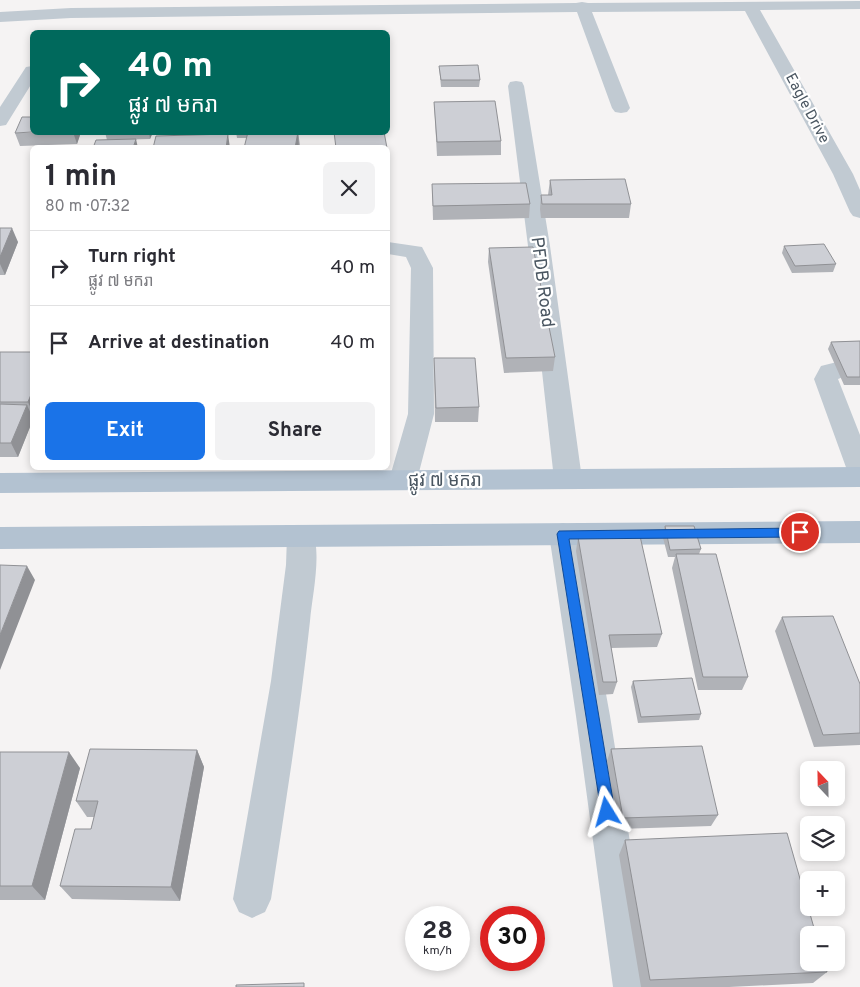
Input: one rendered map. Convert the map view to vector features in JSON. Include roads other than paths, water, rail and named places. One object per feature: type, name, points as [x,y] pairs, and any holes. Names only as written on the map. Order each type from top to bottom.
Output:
[{"type":"main road","name":"ផ្លូវ ៧ មករា","points":[[0,483],[860,477]]},
{"type":"main road","points":[[0,538],[860,532]]},
{"type":"street","points":[[0,17],[75,6],[860,5]]},
{"type":"street","points":[[62,26],[75,6]]},
{"type":"street","points":[[582,6],[621,108]]},
{"type":"street","name":"Eagle Drive","points":[[750,6],[843,174],[860,212]]},
{"type":"street","points":[[0,120],[30,74]]},
{"type":"street","name":"PFDB Road","points":[[516,86],[539,246],[568,479]]},
{"type":"street","points":[[390,248],[414,252],[422,268],[420,414],[403,480]]},
{"type":"street","points":[[837,370],[830,372],[826,379],[860,470]]},
{"type":"street","points":[[563,534],[593,716],[633,987]]},
{"type":"street","points":[[252,899],[287,681],[301,565],[301,536]]}]
